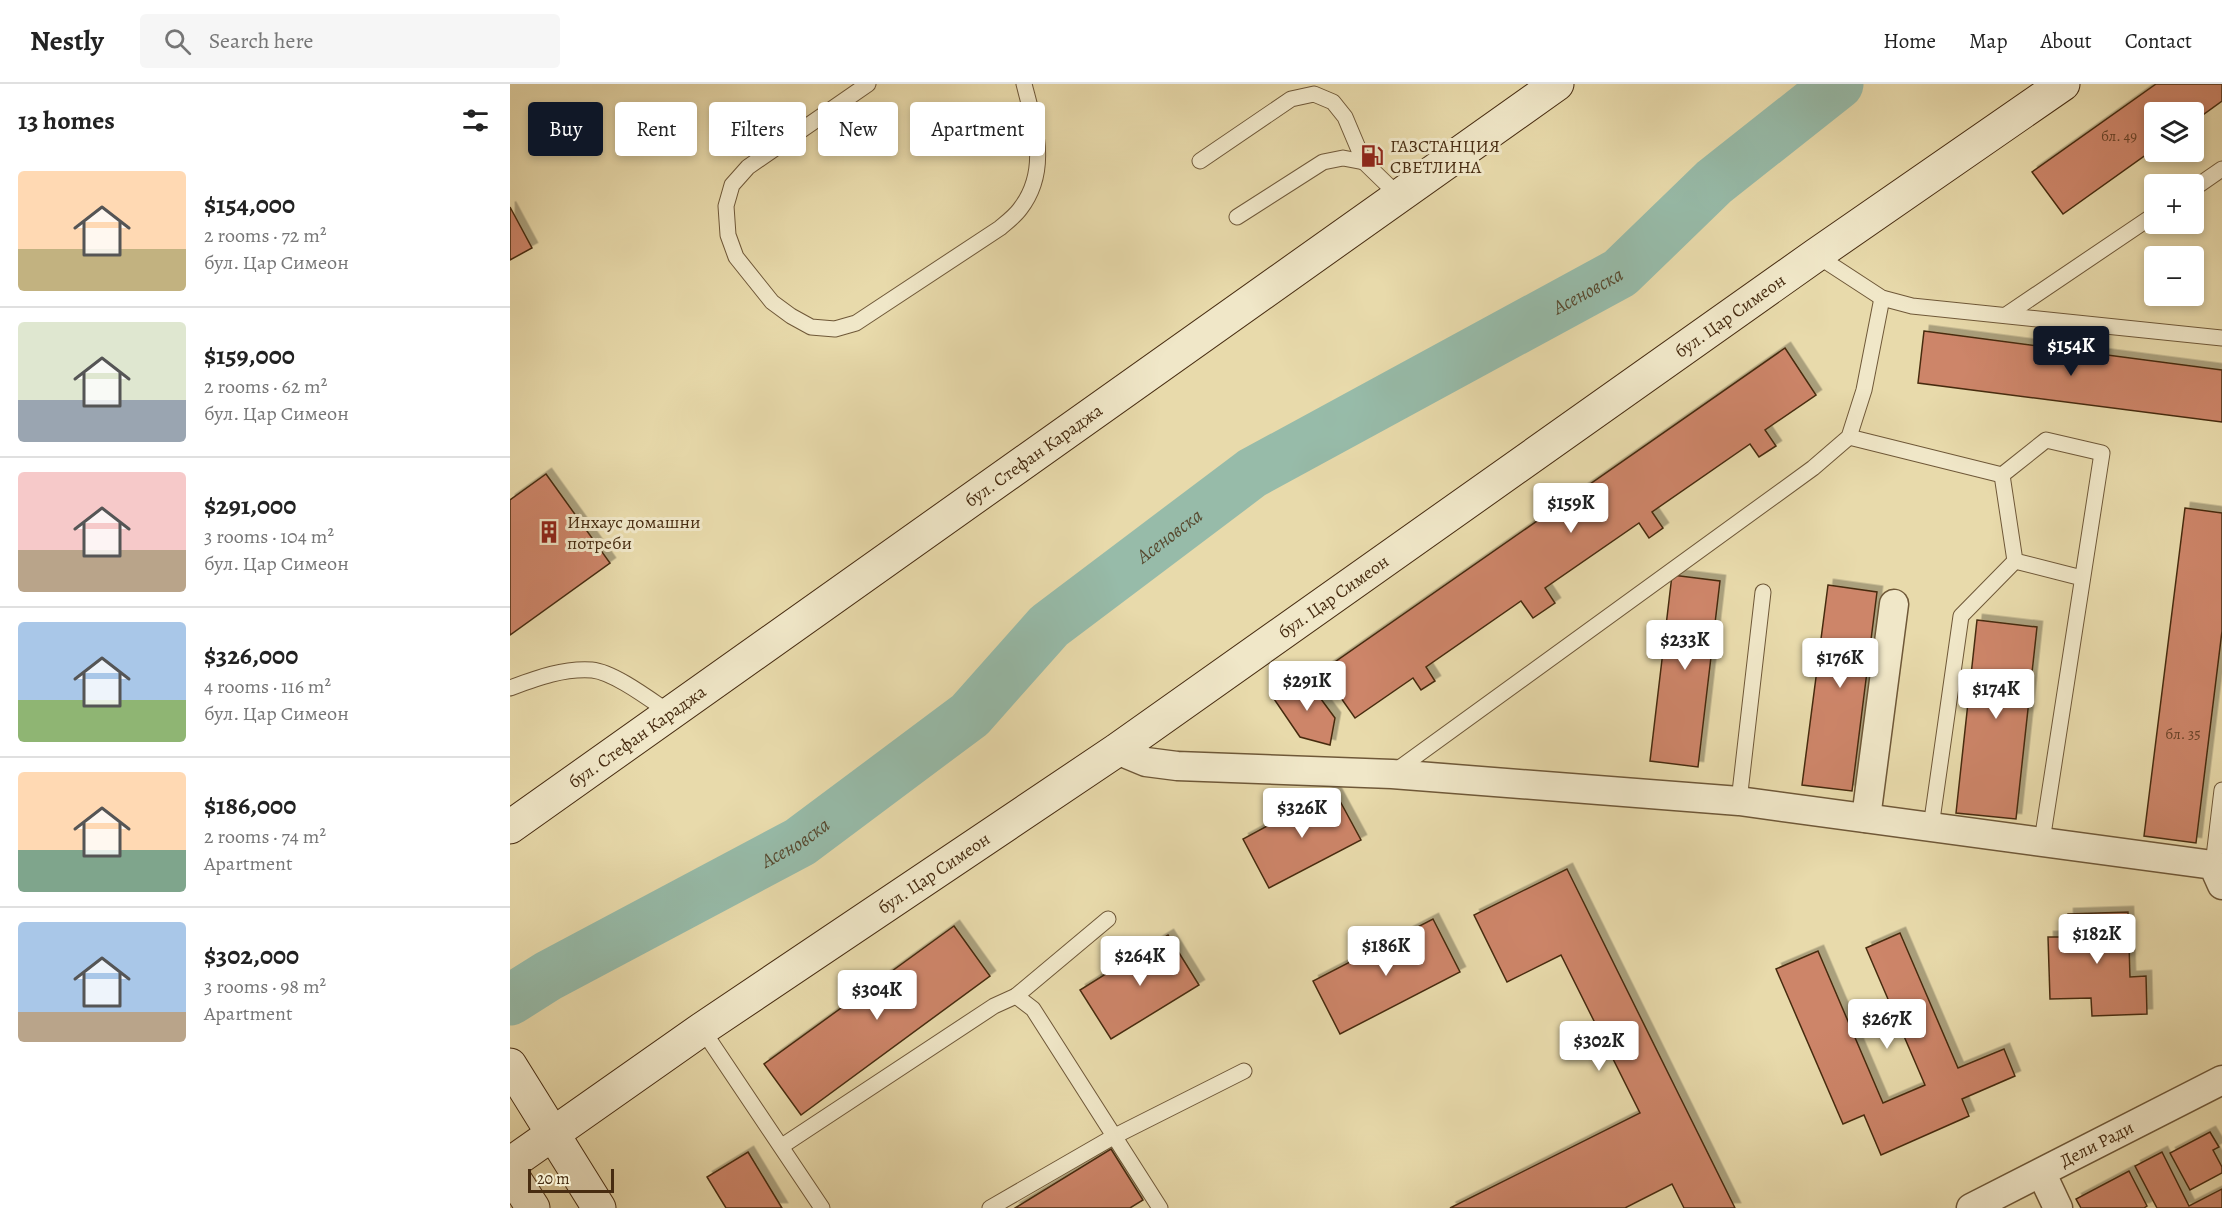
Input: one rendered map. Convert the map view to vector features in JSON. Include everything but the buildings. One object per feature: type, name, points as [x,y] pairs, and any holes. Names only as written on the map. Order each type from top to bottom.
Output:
[{"type":"main road","name":"бул. Стефан Караджа","points":[[510,827],[1557,84]]},
{"type":"main road","name":"бул. Цар Симеон","points":[[510,1164],[702,1029],[1117,750],[1816,255],[2063,84]]},
{"type":"main road","points":[[510,1065],[599,1208]]},
{"type":"main road","points":[[510,1172],[533,1208]]},
{"type":"street","points":[[1866,818],[1894,604]]},
{"type":"street","points":[[1117,750],[1146,762],[1177,766],[1392,774],[1739,801],[2042,841],[2217,875]]},
{"type":"street","name":"Дели Ради","points":[[1971,1208],[2042,1174],[2222,1080]]},
{"type":"street","points":[[2042,1174],[2058,1208]]},
{"type":"lane","points":[[868,84],[748,167],[732,185],[726,206],[728,235],[736,257],[772,302],[811,327],[835,328],[856,323],[1000,228],[1020,211],[1033,189],[1038,163],[1037,136],[1024,84]]},
{"type":"lane","points":[[1200,161],[1291,99],[1314,94],[1333,102],[1345,117],[1364,162],[1399,196]]},
{"type":"lane","points":[[1237,218],[1323,162],[1343,158],[1364,162]]},
{"type":"lane","points":[[2204,181],[2222,169]]},
{"type":"lane","points":[[2006,315],[2144,222]]},
{"type":"lane","points":[[1816,255],[1881,298],[1912,306],[2222,338]]},
{"type":"lane","points":[[1392,774],[1813,468],[1848,437],[1864,390],[1881,298]]},
{"type":"lane","points":[[1848,437],[2002,475]]},
{"type":"lane","points":[[2002,475],[2046,440],[2102,453],[2042,841]]},
{"type":"lane","points":[[2002,475],[2015,561]]},
{"type":"lane","points":[[2015,561],[2082,578]]},
{"type":"lane","points":[[1931,827],[1961,616],[2015,561]]},
{"type":"lane","points":[[1739,801],[1763,592]]},
{"type":"lane","points":[[510,688],[553,673],[594,670],[634,688],[670,714]]},
{"type":"lane","points":[[2217,875],[2222,790]]},
{"type":"lane","points":[[782,1146],[994,1006],[1016,996],[1108,920]]},
{"type":"lane","points":[[1016,996],[1033,1009],[1160,1208]]},
{"type":"lane","points":[[702,1029],[822,1208]]},
{"type":"lane","points":[[990,1208],[1113,1137],[1244,1071]]},
{"type":"waterway","name":"Асеновска","points":[[510,1000],[548,976],[800,842],[970,715],[1049,626],[1252,473],[1620,273],[1714,182],[1838,84]]},
{"type":"place","name":"ГАЗСТАНЦИЯ СВЕТЛИНА","points":[[1372,156]]},
{"type":"place","name":"Инхаус домашни потреби","points":[[549,532]]}]
